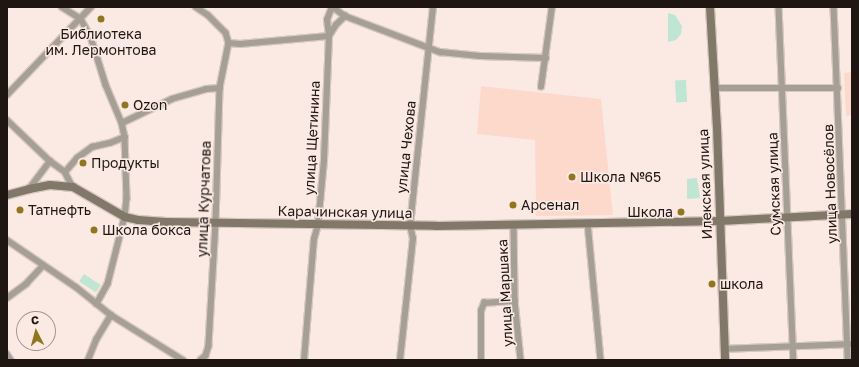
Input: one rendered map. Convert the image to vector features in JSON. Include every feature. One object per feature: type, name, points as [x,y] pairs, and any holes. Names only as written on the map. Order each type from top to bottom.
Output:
[{"type":"street","points":[[62,7],[81,20],[91,37],[106,85],[122,123],[125,137],[127,198],[125,217],[108,284],[97,304]]},
{"type":"street","points":[[7,95],[66,32],[81,20],[92,7]]},
{"type":"street","points":[[196,7],[208,15],[226,33],[228,43],[240,44],[329,36],[336,25],[345,16]]},
{"type":"street","points":[[332,7],[345,16],[440,52],[480,56],[546,58]]},
{"type":"street","name":"улица Щетинина","points":[[304,360],[314,239],[318,225],[324,160],[329,36],[327,20],[332,7]]},
{"type":"street","name":"улица Чехова","points":[[400,360],[413,239],[410,226],[433,7]]},
{"type":"street","points":[[541,87],[552,7]]},
{"type":"street","name":"Илекская улица","points":[[710,7],[715,88],[725,360]]},
{"type":"street","name":"Сумская улица","points":[[779,7],[794,360]]},
{"type":"street","name":"улица Новосёлов","points":[[834,7],[842,215],[850,345],[848,360]]},
{"type":"street","name":"улица Курчатова","points":[[204,359],[209,346],[216,223],[220,88],[228,43]]},
{"type":"street","points":[[122,123],[172,99],[206,89],[220,88]]},
{"type":"street","points":[[715,88],[838,88]]},
{"type":"street","points":[[7,120],[50,161],[65,172],[73,187]]},
{"type":"street","points":[[65,172],[77,158],[92,147],[110,143],[125,137]]},
{"type":"street","points":[[29,189],[50,161]]},
{"type":"street","name":"Карачинская улица","points":[[7,195],[50,185],[73,187],[89,194],[125,217],[138,220],[216,223],[410,226],[514,225],[720,221],[852,214]]},
{"type":"street","points":[[588,223],[601,360]]},
{"type":"street","name":"улица Маршака","points":[[514,225],[515,301],[521,360]]},
{"type":"street","points":[[7,240],[111,315],[183,360]]},
{"type":"street","points":[[7,298],[26,284],[43,266]]},
{"type":"street","points":[[481,360],[481,311],[484,304],[515,301]]},
{"type":"street","points":[[88,360],[96,340],[111,315]]},
{"type":"street","points":[[724,349],[850,345]]},
{"type":"street","points":[[7,354],[11,360]]},
{"type":"shaded area","points":[[852,72],[852,115],[846,116],[844,73]]},
{"type":"shaded area","name":"Школа №65","points":[[481,86],[601,99],[613,215],[536,216],[535,140],[477,134]]},
{"type":"green space","points":[[668,13],[675,15],[682,26],[681,34],[676,40],[668,42]]},
{"type":"green space","points":[[686,80],[687,102],[676,103],[675,81]]},
{"type":"green space","points":[[697,178],[700,198],[687,199],[687,179]]},
{"type":"green space","points":[[84,274],[101,285],[96,292],[79,282]]},
{"type":"place","name":"Библиотека им. Лермонтова","points":[[101,19]]},
{"type":"place","name":"Ozon","points":[[125,105]]},
{"type":"place","name":"Продукты","points":[[83,163]]},
{"type":"place","name":"Школа №65","points":[[572,177]]},
{"type":"place","name":"Арсенал","points":[[513,205]]},
{"type":"place","name":"Татнефть","points":[[20,210]]},
{"type":"place","name":"Школа","points":[[681,212]]},
{"type":"place","name":"Школа бокса","points":[[94,230]]},
{"type":"place","name":"школа","points":[[712,284]]}]
